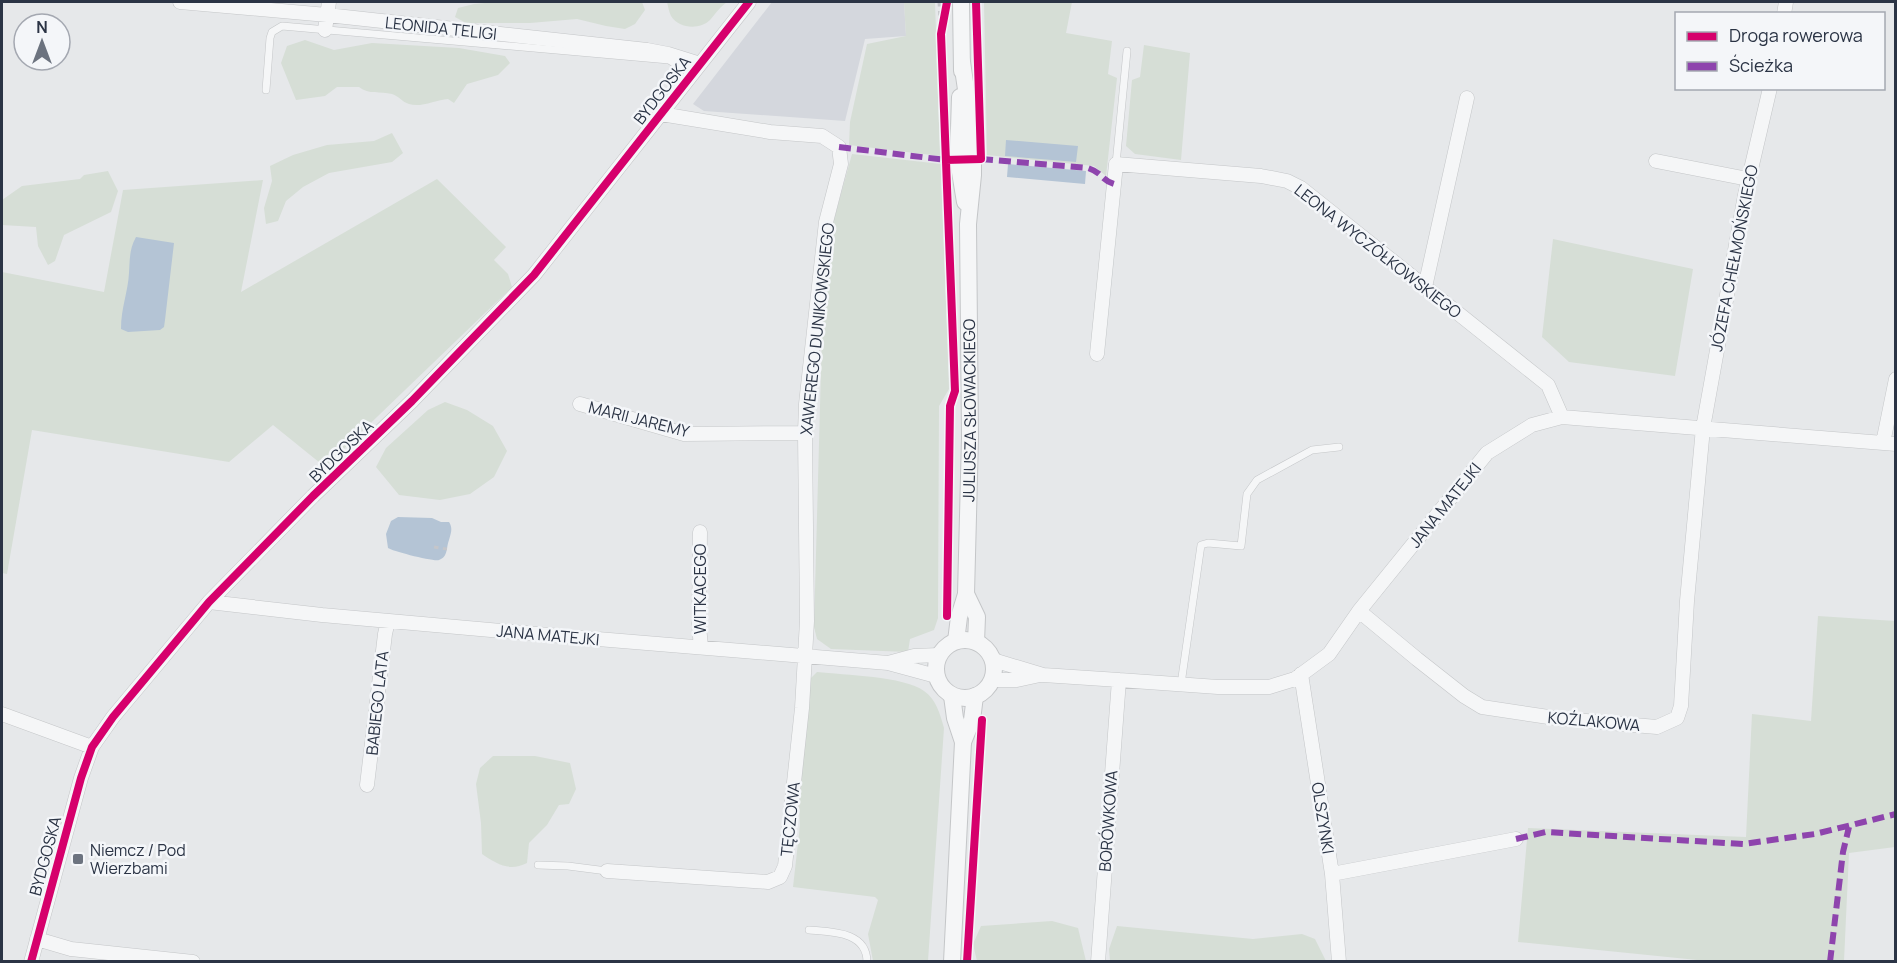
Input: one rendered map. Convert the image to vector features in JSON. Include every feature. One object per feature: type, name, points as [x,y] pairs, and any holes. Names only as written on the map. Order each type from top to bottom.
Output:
[{"type":"street","name":"LEONIDA TELIGI","points":[[180,2],[328,8],[646,50],[668,54],[696,69]]},
{"type":"street","name":"BYDGOSKA","points":[[31,962],[81,778],[92,747],[112,717],[209,602],[412,401],[534,275],[749,2]]},
{"type":"street","name":"JULIUSZA SŁOWACKIEGO","points":[[956,641],[959,616],[966,594],[969,438],[968,224],[958,160],[962,62],[961,2]]},
{"type":"street","points":[[325,30],[328,8]]},
{"type":"street","name":"JÓZEFA CHEŁMOŃSKIEGO","points":[[1703,428],[1748,179],[1770,90]]},
{"type":"street","points":[[1425,287],[1467,98]]},
{"type":"street","name":"XAWEREGO DUNIKOWSKIEGO","points":[[661,114],[770,132],[822,135],[839,147],[842,164],[826,222],[805,433],[807,621],[804,657]]},
{"type":"street","points":[[1656,161],[1748,179]]},
{"type":"street","points":[[1097,354],[1116,164]]},
{"type":"street","name":"LEONA WYCZÓŁKOWSKIEGO","points":[[1116,164],[1261,176],[1287,181],[1301,188],[1548,385],[1562,417]]},
{"type":"street","points":[[1889,443],[1896,380]]},
{"type":"street","name":"MARII JAREMY","points":[[580,404],[684,434],[805,433]]},
{"type":"street","name":"JANA MATEJKI","points":[[993,660],[1042,675],[1218,687],[1269,687],[1295,679],[1329,654],[1359,612],[1487,453],[1532,425],[1562,417],[1889,443]]},
{"type":"street","name":"KOŹLAKOWA","points":[[1359,612],[1481,707],[1562,719],[1657,727],[1677,718],[1681,706],[1687,601],[1703,428]]},
{"type":"street","name":"WITKACEGO","points":[[700,532],[699,626],[701,647]]},
{"type":"street","name":"JULIUSZA SŁOWACKIEGO","points":[[966,594],[977,617],[976,642]]},
{"type":"street","name":"JANA MATEJKI","points":[[209,602],[388,621],[888,663],[936,676]]},
{"type":"street","name":"BABIEGO LATA","points":[[368,785],[388,621]]},
{"type":"street","points":[[966,639],[976,642],[983,646],[993,660],[992,680],[985,690],[975,696],[964,698],[952,696],[945,691],[936,676],[939,655],[949,644],[956,641],[966,639]]},
{"type":"street","name":"JANA MATEJKI","points":[[888,663],[914,656],[939,655]]},
{"type":"street","name":"TĘCZOWA","points":[[607,871],[768,882],[780,877],[785,866],[802,708],[804,657]]},
{"type":"street","name":"OLSZYNKI","points":[[1301,674],[1332,874],[1339,962]]},
{"type":"street","name":"JANA MATEJKI","points":[[992,680],[1017,680],[1042,675]]},
{"type":"street","name":"BORÓWKOWA","points":[[1098,962],[1119,680]]},
{"type":"street","points":[[952,696],[963,742],[952,962]]},
{"type":"street","points":[[963,742],[972,720],[975,696]]},
{"type":"street","points":[[2,714],[92,747]]},
{"type":"street","points":[[1332,874],[1516,839]]},
{"type":"street","points":[[37,939],[71,949],[193,962]]},
{"type":"lane","points":[[266,90],[272,32],[282,26],[669,60],[696,69]]},
{"type":"lane","points":[[1116,164],[1127,51]]},
{"type":"lane","points":[[1181,684],[1201,545],[1208,543],[1241,546],[1247,494],[1257,480],[1312,450],[1339,447]]},
{"type":"lane","points":[[538,864],[607,871]]},
{"type":"lane","points":[[808,930],[841,933],[852,937],[861,943],[867,954],[867,962]]},
{"type":"path","points":[[939,2],[942,46]]},
{"type":"path","points":[[941,34],[947,2]]},
{"type":"path","points":[[434,547],[447,549]]},
{"type":"shaded area","points":[[496,2],[642,2],[645,10],[635,24],[625,29],[577,19],[530,23],[466,23],[455,17],[458,8]]},
{"type":"shaded area","points":[[667,2],[727,2],[706,23],[690,27],[679,24],[675,20],[670,14]]},
{"type":"shaded area","points":[[772,2],[904,2],[906,36],[865,39],[845,121],[704,111],[693,104]]},
{"type":"shaded area","points":[[904,2],[935,2],[940,156],[849,145],[850,122],[867,44],[906,36]]},
{"type":"shaded area","points":[[984,2],[1072,2],[1066,33],[1112,41],[1108,74],[1117,78],[1106,176],[1094,166],[987,155]]},
{"type":"shaded area","points":[[305,40],[334,50],[372,43],[459,48],[505,56],[510,63],[498,75],[467,84],[454,103],[448,99],[413,105],[392,94],[371,92],[359,87],[337,87],[325,96],[296,100],[281,63],[287,46]]},
{"type":"shaded area","points":[[1144,45],[1190,53],[1181,160],[1135,154],[1126,146],[1132,80],[1140,77]]},
{"type":"shaded area","points":[[392,133],[403,153],[392,162],[329,173],[303,187],[286,201],[278,221],[266,224],[264,208],[272,181],[270,166],[293,155],[327,145],[374,141]]},
{"type":"shaded area","points":[[852,154],[941,164],[949,389],[939,406],[938,618],[934,630],[910,639],[908,652],[831,649],[817,639],[814,627],[822,333],[833,223]]},
{"type":"shaded area","points":[[108,171],[118,191],[111,212],[64,235],[55,261],[48,265],[38,246],[36,227],[2,225],[2,200],[22,186],[80,179],[84,175]]},
{"type":"shaded area","points":[[437,179],[506,247],[494,260],[508,274],[512,287],[325,467],[273,425],[229,462],[32,430],[7,574],[2,573],[2,272],[104,292],[123,190],[263,180],[241,292]]},
{"type":"shaded area","points":[[1553,239],[1693,269],[1675,376],[1569,362],[1542,337]]},
{"type":"shaded area","points":[[445,402],[467,410],[493,426],[507,451],[494,477],[470,494],[440,500],[399,495],[376,467],[386,448],[428,410]]},
{"type":"shaded area","points":[[1818,616],[1895,621],[1895,847],[1849,853],[1844,961],[1707,961],[1518,942],[1528,828],[1746,837],[1752,714],[1811,721]]},
{"type":"shaded area","points":[[817,672],[903,682],[928,694],[939,712],[944,728],[928,961],[873,961],[868,934],[878,900],[875,897],[793,887],[800,825],[798,786],[810,679]]},
{"type":"shaded area","points":[[493,756],[535,756],[570,763],[576,789],[569,804],[559,805],[547,825],[529,843],[527,863],[521,866],[503,866],[482,854],[476,784],[480,768]]},
{"type":"shaded area","points":[[1052,921],[1078,928],[1086,961],[977,961],[973,944],[981,926]]},
{"type":"shaded area","points":[[1117,926],[1253,939],[1302,934],[1315,939],[1326,961],[1110,961],[1109,949]]},
{"type":"water","points":[[1006,140],[1078,146],[1076,162],[1005,156]]},
{"type":"water","points":[[1008,164],[1086,171],[1085,184],[1007,177]]},
{"type":"water","points":[[136,237],[174,243],[164,327],[160,330],[128,332],[121,329],[130,255]]},
{"type":"water","points":[[398,517],[432,518],[441,522],[449,522],[451,533],[444,557],[439,560],[429,559],[388,548],[386,534],[391,521]]},
{"type":"marked path","points":[[839,147],[946,160]]},
{"type":"marked path","points":[[981,159],[1088,168],[1114,184]]},
{"type":"marked path","points":[[1516,839],[1546,832],[1743,844],[1815,834],[1896,814]]},
{"type":"marked path","points":[[1830,962],[1843,852],[1849,827]]},
{"type":"cycle path","points":[[31,962],[81,778],[92,747],[113,717],[209,602],[313,496],[412,401],[534,275],[749,2]]},
{"type":"cycle path","points":[[947,2],[941,34],[955,391],[950,406],[947,616]]},
{"type":"cycle path","points":[[946,160],[981,159],[976,2]]},
{"type":"cycle path","points":[[967,962],[982,720]]},
{"type":"place","name":"Niemcz / Pod Wierzbami","points":[[78,859]]}]
